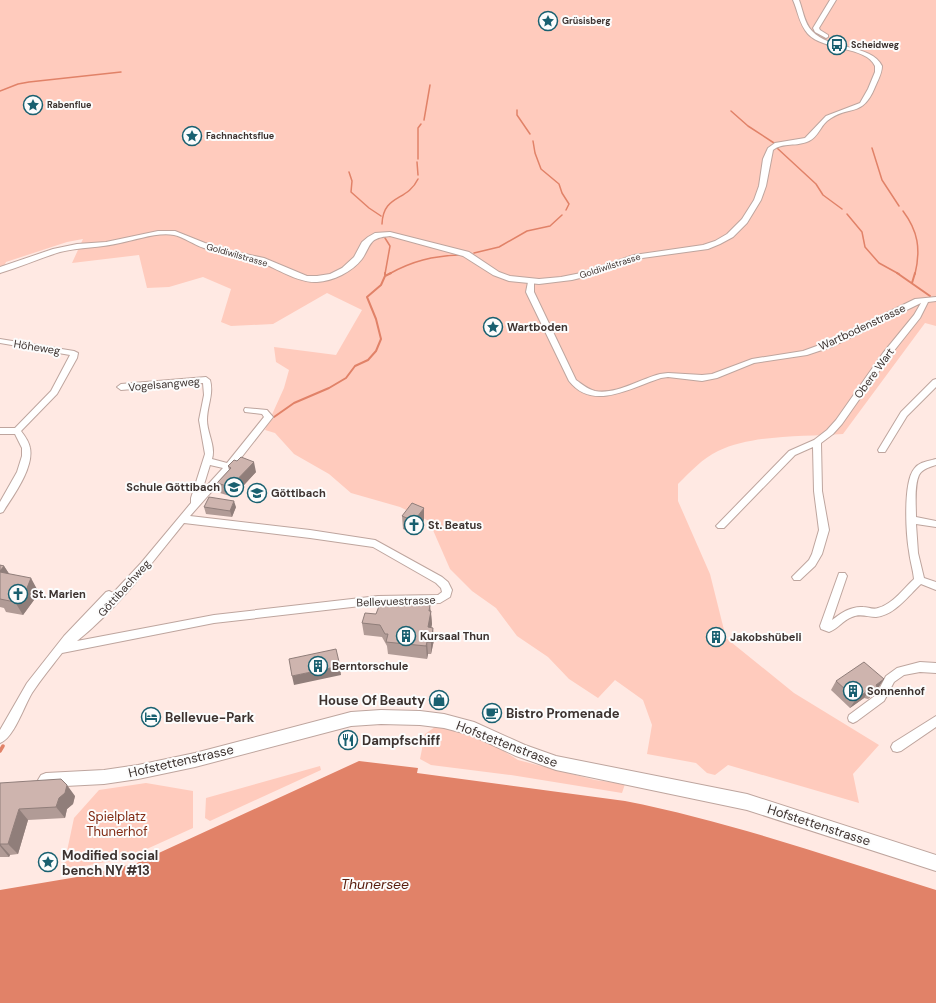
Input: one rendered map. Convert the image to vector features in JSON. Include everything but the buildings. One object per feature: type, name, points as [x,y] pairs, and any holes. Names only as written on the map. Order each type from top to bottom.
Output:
[{"type":"main road","name":"Hofstettenstrasse","points":[[29,782],[104,777],[138,772],[195,760],[351,719],[381,717],[420,718],[444,721],[466,727],[481,732],[521,751],[556,763],[747,802],[936,863]]},
{"type":"street","name":"Goldiwilstrasse","points":[[0,270],[56,251],[77,246],[106,244],[158,233],[175,233],[202,245],[224,252],[262,260],[306,278],[317,279],[332,276],[345,270],[358,258],[365,244],[371,239],[378,235],[390,234],[466,254],[476,259],[493,274],[531,282],[575,277],[604,269],[620,261],[644,255],[703,248],[716,244],[741,226],[750,213],[761,191],[770,149],[778,144],[801,142],[812,138],[824,121],[831,116],[862,104],[878,71],[878,65],[875,60],[862,54],[830,45],[816,38],[802,21],[801,11],[796,0]]},
{"type":"street","points":[[830,45],[832,42],[829,37],[817,31],[816,28],[833,0]]},
{"type":"street","name":"Wartbodenstrasse","points":[[531,282],[530,292],[573,382],[583,391],[596,395],[607,394],[660,376],[668,375],[702,378],[714,376],[752,362],[804,353],[828,345],[910,304],[936,299]]},
{"type":"street","name":"Obere Wart","points":[[722,526],[792,453],[817,442],[830,432],[839,422],[872,374],[917,316],[924,305],[925,300]]},
{"type":"street","name":"Höheweg","points":[[0,341],[74,352],[74,358],[54,392],[17,431]]},
{"type":"street","name":"Vogelsangweg","points":[[121,387],[206,380],[208,398],[203,420],[209,447],[207,462]]},
{"type":"street","points":[[882,450],[904,414],[936,382]]},
{"type":"street","name":"Göttibachweg","points":[[0,738],[11,723],[30,687],[60,649],[91,624],[153,555],[269,417],[264,412],[248,410]]},
{"type":"street","points":[[0,431],[17,431],[25,446],[24,462],[20,475],[0,510]]},
{"type":"street","points":[[797,577],[812,563],[817,554],[824,530],[818,491],[817,442]]},
{"type":"street","points":[[196,503],[195,498],[207,462],[228,466]]},
{"type":"street","points":[[842,576],[825,626],[829,628],[846,614],[862,611],[878,613],[884,610],[901,599],[919,580],[919,573],[913,549],[911,520],[915,475],[922,467],[936,462]]},
{"type":"street","name":"Bellevuestrasse","points":[[60,649],[138,632],[214,619],[378,600],[440,599],[448,594],[447,586],[439,580],[375,544],[310,534],[182,519]]},
{"type":"street","points":[[911,520],[936,524]]},
{"type":"street","points":[[919,580],[936,586]]},
{"type":"street","points":[[853,718],[880,698],[890,679],[901,671],[920,667],[936,668]]},
{"type":"street","points":[[897,747],[936,721]]},
{"type":"green space","points":[[0,0],[936,0],[936,326],[925,323],[843,434],[779,437],[732,446],[707,457],[678,484],[678,501],[710,574],[726,638],[794,693],[879,745],[853,774],[859,803],[728,765],[715,775],[707,773],[696,763],[647,754],[652,725],[643,700],[615,680],[598,698],[569,679],[548,657],[517,636],[496,608],[472,591],[450,569],[429,521],[400,507],[351,493],[329,474],[294,454],[275,433],[265,430],[284,388],[289,370],[276,362],[274,347],[336,355],[362,310],[327,293],[273,324],[231,326],[221,322],[231,289],[203,277],[169,287],[147,288],[139,255],[72,263],[83,239],[67,242],[6,262],[0,275]]},
{"type":"green space","points":[[435,727],[461,731],[493,744],[518,760],[595,780],[625,784],[622,793],[511,775],[431,765],[420,759],[425,734]]},
{"type":"green space","points":[[320,766],[321,770],[210,821],[205,818],[206,798]]},
{"type":"green space","name":"Spielplatz Thunerhof","points":[[146,783],[193,791],[193,828],[127,858],[63,870],[74,818],[99,790]]},
{"type":"water","name":"Thunersee","points":[[359,761],[418,768],[417,773],[625,801],[704,819],[782,841],[936,890],[936,1003],[0,1003],[0,890],[83,876],[137,863]]},
{"type":"waterway","points":[[0,91],[18,84],[29,82],[121,72]]},
{"type":"waterway","points":[[424,120],[430,85]]},
{"type":"waterway","points":[[517,110],[517,115],[530,134]]},
{"type":"waterway","points":[[731,111],[748,126],[774,143]]},
{"type":"waterway","points":[[418,159],[418,128],[421,124]]},
{"type":"waterway","points":[[533,141],[535,153],[541,169],[559,184],[562,193],[569,204],[566,210]]},
{"type":"waterway","points":[[777,148],[816,184],[823,195],[842,209]]},
{"type":"waterway","points":[[872,148],[882,180],[899,206]]},
{"type":"waterway","points":[[417,162],[418,175]]},
{"type":"waterway","points":[[349,172],[352,181],[351,192],[369,208],[381,216]]},
{"type":"waterway","points":[[382,224],[383,214],[386,208],[408,192],[418,179]]},
{"type":"waterway","points":[[903,211],[912,226],[917,241],[918,256],[915,274]]},
{"type":"waterway","points":[[847,214],[862,232],[865,247],[879,263],[899,274]]},
{"type":"waterway","points":[[474,253],[499,247],[527,231],[550,226],[562,215]]},
{"type":"waterway","points":[[385,238],[390,246],[385,274]]},
{"type":"waterway","points":[[389,274],[423,260],[459,255]]},
{"type":"waterway","points":[[897,273],[930,296]]},
{"type":"waterway","points":[[912,283],[915,273]]},
{"type":"waterway","points":[[274,417],[294,403],[329,388],[346,378],[355,366],[368,360],[376,351],[381,339],[376,319],[367,297],[381,285],[385,276],[389,274]]},
{"type":"waterway","name":"Göttibach","points":[[0,751],[3,746]]},
{"type":"place","name":"Grüsisberg","points":[[548,21]]},
{"type":"place","name":"Scheidweg","points":[[837,45]]},
{"type":"place","name":"Rabenflue","points":[[33,105]]},
{"type":"place","name":"Fachnachtsflue","points":[[192,136]]},
{"type":"place","name":"Wartboden","points":[[493,327]]},
{"type":"place","name":"Schule Göttibach","points":[[234,487]]},
{"type":"place","name":"Göttibach","points":[[257,493]]},
{"type":"place","name":"St. Beatus","points":[[414,525]]},
{"type":"place","name":"St. Marien","points":[[18,594]]},
{"type":"place","name":"Kursaal Thun","points":[[406,636]]},
{"type":"place","name":"Jakobshübeli","points":[[716,637]]},
{"type":"place","name":"Berntorschule","points":[[318,666]]},
{"type":"place","name":"Sonnenhof","points":[[853,691]]},
{"type":"place","name":"House Of Beauty","points":[[439,700]]},
{"type":"place","name":"Bistro Promenade","points":[[492,713]]},
{"type":"place","name":"Bellevue-Park","points":[[151,717]]},
{"type":"place","name":"Dampfschiff","points":[[348,740]]},
{"type":"place","name":"Modified social bench NY #13","points":[[48,862]]}]
